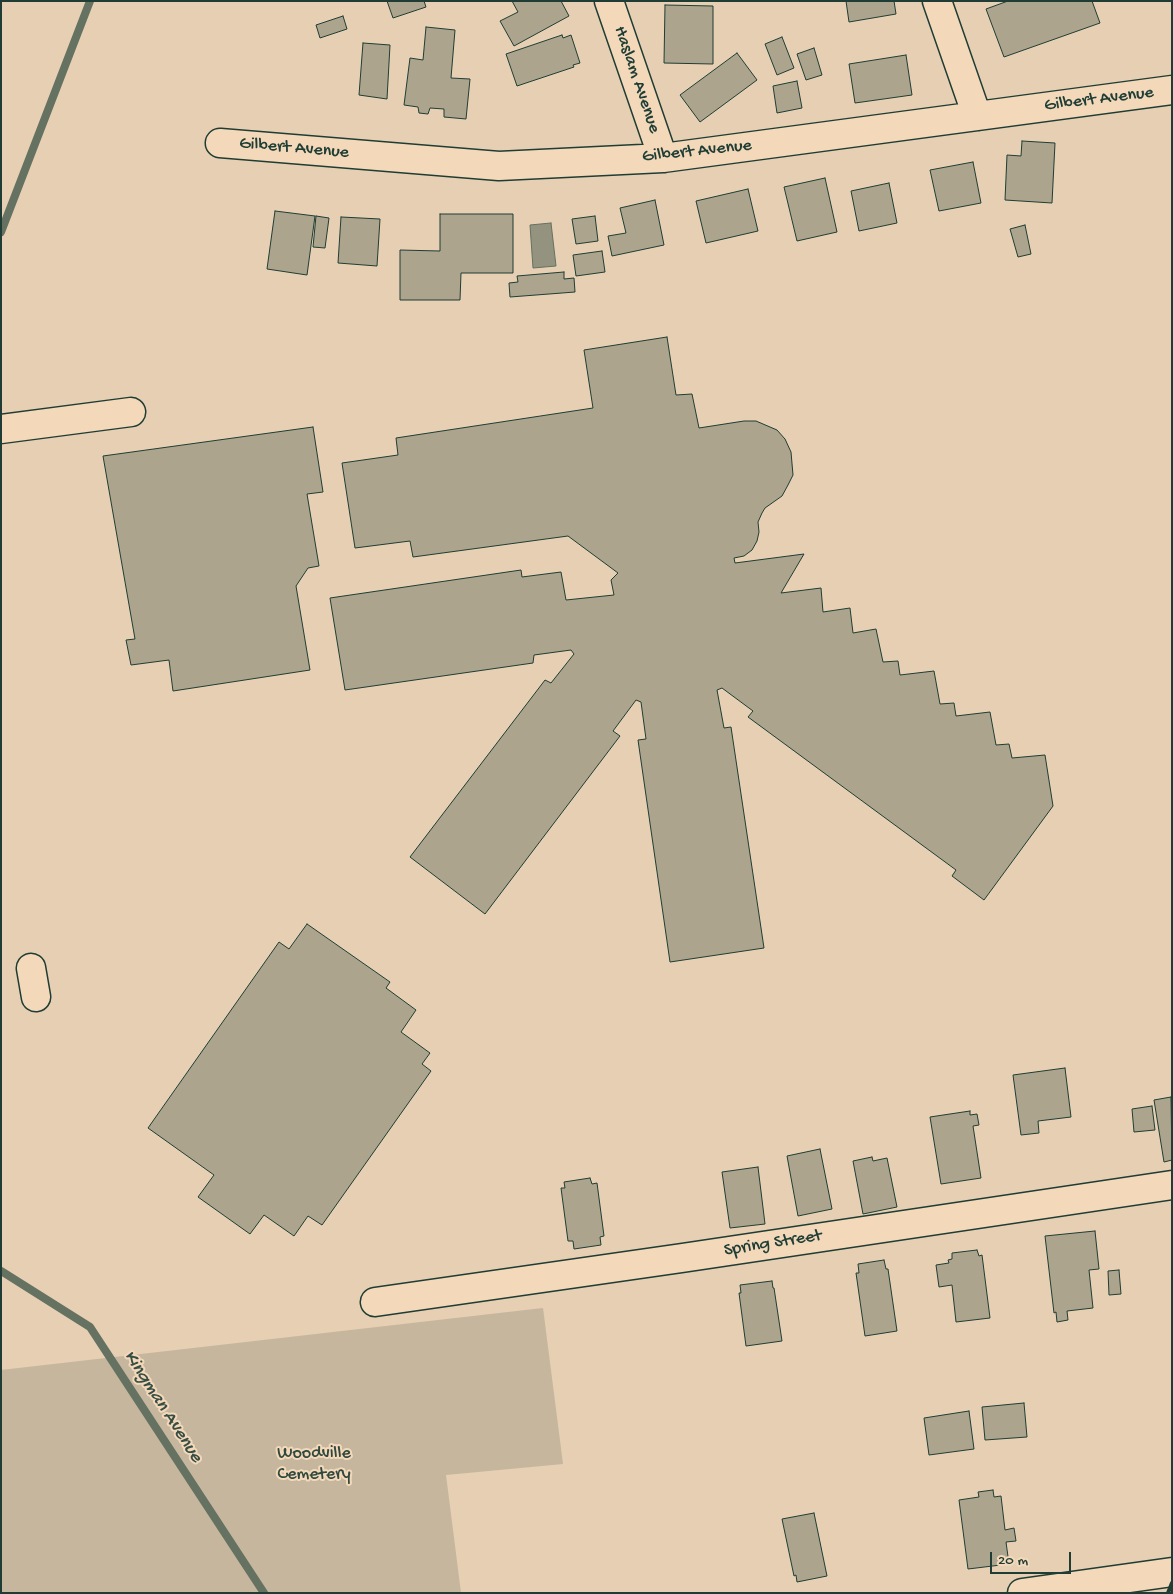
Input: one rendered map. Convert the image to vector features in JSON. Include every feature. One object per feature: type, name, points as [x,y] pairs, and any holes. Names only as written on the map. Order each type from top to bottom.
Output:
[{"type":"street","name":"Haslam Avenue","points":[[609,1],[663,158]]},
{"type":"street","points":[[937,1],[977,116]]},
{"type":"street","name":"Gilbert Avenue","points":[[220,144],[499,166],[663,158],[1172,90]]},
{"type":"street","points":[[1,429],[131,412]]},
{"type":"street","points":[[32,968],[36,997]]},
{"type":"street","name":"Spring Street","points":[[375,1302],[1172,1185]]},
{"type":"street","points":[[1022,1593],[1172,1572]]},
{"type":"green space","name":"Woodville Cemetery","points":[[543,1308],[563,1464],[446,1475],[461,1593],[1,1593],[1,1370]]},
{"type":"shaded area","points":[[551,223],[556,266],[533,268],[530,225]]},
{"type":"building","points":[[387,1],[424,1],[426,7],[393,18]]},
{"type":"building","points":[[512,1],[561,1],[569,16],[514,46],[500,21],[518,12]]},
{"type":"building","points":[[846,1],[894,1],[896,14],[849,22]]},
{"type":"building","points":[[1008,1],[1092,1],[1100,23],[1004,57],[986,9]]},
{"type":"building","points":[[665,5],[713,6],[713,64],[664,63]]},
{"type":"building","points":[[343,16],[347,29],[320,38],[316,25]]},
{"type":"building","points":[[426,27],[455,30],[451,78],[470,79],[466,119],[444,117],[444,109],[430,108],[428,114],[419,113],[418,107],[404,105],[410,58],[423,60]]},
{"type":"building","points":[[562,35],[563,38],[571,35],[580,63],[573,65],[574,67],[517,86],[506,54]]},
{"type":"building","points":[[782,37],[794,68],[777,75],[765,44]]},
{"type":"building","points":[[363,43],[390,45],[387,99],[359,95]]},
{"type":"building","points":[[814,48],[822,75],[806,80],[797,54]]},
{"type":"building","points":[[737,53],[757,80],[700,122],[680,95]]},
{"type":"building","points":[[906,55],[912,95],[855,103],[849,64]]},
{"type":"building","points":[[797,81],[802,108],[777,113],[773,86]]},
{"type":"building","points":[[1022,141],[1055,143],[1052,203],[1005,200],[1007,155],[1021,156]]},
{"type":"building","points":[[973,162],[981,203],[939,211],[930,170]]},
{"type":"building","points":[[825,178],[837,232],[797,241],[784,187]]},
{"type":"building","points":[[889,183],[897,223],[859,231],[851,191]]},
{"type":"building","points":[[748,189],[758,231],[706,243],[696,201]]},
{"type":"building","points":[[655,200],[664,245],[612,256],[608,236],[626,233],[620,208]]},
{"type":"building","points":[[275,211],[315,216],[307,275],[267,269]]},
{"type":"building","points":[[440,214],[513,214],[513,273],[461,273],[460,300],[400,300],[400,250],[440,251]]},
{"type":"building","points":[[316,216],[329,218],[325,248],[313,247]]},
{"type":"building","points":[[595,216],[598,241],[576,244],[572,219]]},
{"type":"building","points":[[341,217],[380,219],[377,266],[338,263]]},
{"type":"building","points":[[1025,225],[1031,254],[1018,257],[1010,229]]},
{"type":"building","points":[[602,251],[605,272],[576,276],[573,255]]},
{"type":"building","points":[[564,272],[564,279],[574,278],[575,292],[510,297],[509,283],[518,282],[517,276]]},
{"type":"building","points":[[667,337],[676,395],[692,394],[699,428],[756,421],[777,430],[785,439],[791,452],[793,475],[788,485],[782,496],[765,508],[762,513],[758,522],[759,532],[757,541],[752,550],[744,556],[734,558],[735,563],[804,554],[781,593],[821,588],[823,612],[850,608],[853,633],[876,629],[883,662],[898,661],[900,675],[934,671],[940,704],[954,703],[956,716],[990,712],[996,745],[1009,744],[1012,758],[1045,755],[1053,806],[984,900],[952,876],[956,870],[748,717],[753,711],[722,688],[717,690],[724,728],[731,727],[764,948],[670,962],[638,740],[646,739],[641,702],[636,700],[613,731],[620,736],[485,914],[410,857],[545,680],[551,683],[574,654],[571,650],[534,655],[533,663],[345,690],[330,598],[521,570],[522,577],[561,572],[566,600],[614,595],[611,580],[618,573],[568,536],[413,557],[410,541],[355,548],[342,463],[398,455],[396,438],[593,408],[584,350]]},
{"type":"building","points":[[313,427],[323,492],[307,494],[319,566],[308,568],[296,586],[310,670],[173,691],[169,660],[131,665],[126,640],[135,639],[103,456]]},
{"type":"building","points":[[307,924],[390,982],[386,988],[416,1010],[401,1032],[430,1053],[422,1064],[431,1071],[322,1225],[308,1216],[294,1236],[264,1215],[250,1234],[198,1197],[214,1175],[148,1128],[279,942],[289,949]]},
{"type":"building","points":[[1065,1068],[1071,1117],[1038,1121],[1039,1133],[1021,1135],[1013,1075]]},
{"type":"building","points":[[1171,1097],[1172,1160],[1164,1162],[1154,1100]]},
{"type":"building","points":[[1152,1106],[1155,1130],[1134,1132],[1132,1109]]},
{"type":"building","points":[[970,1111],[970,1115],[977,1114],[979,1125],[973,1126],[981,1178],[941,1184],[930,1117]]},
{"type":"building","points":[[820,1149],[832,1209],[798,1216],[787,1156]]},
{"type":"building","points":[[872,1157],[873,1161],[887,1158],[897,1207],[863,1214],[853,1161]]},
{"type":"building","points":[[758,1167],[765,1224],[730,1228],[722,1172]]},
{"type":"building","points":[[590,1178],[592,1184],[597,1183],[604,1236],[600,1237],[601,1245],[574,1249],[573,1241],[568,1241],[561,1188],[565,1188],[564,1182]]},
{"type":"building","points":[[1095,1231],[1099,1269],[1089,1270],[1093,1308],[1067,1311],[1068,1320],[1057,1322],[1056,1312],[1054,1313],[1045,1236]]},
{"type":"building","points":[[977,1250],[979,1256],[982,1255],[990,1318],[956,1322],[952,1285],[939,1287],[936,1265],[949,1263],[948,1260],[952,1259],[952,1253]]},
{"type":"building","points":[[884,1260],[886,1269],[888,1269],[897,1331],[865,1336],[856,1273],[859,1273],[858,1264]]},
{"type":"building","points":[[1119,1270],[1121,1294],[1109,1295],[1108,1271]]},
{"type":"building","points":[[772,1281],[782,1341],[746,1346],[739,1293],[741,1293],[740,1285]]},
{"type":"building","points":[[1024,1403],[1027,1437],[985,1440],[982,1407]]},
{"type":"building","points":[[969,1411],[974,1449],[929,1455],[924,1418]]},
{"type":"building","points":[[993,1490],[994,1497],[1001,1496],[1005,1530],[1014,1528],[1016,1541],[1006,1542],[1009,1564],[968,1569],[959,1500],[979,1497],[978,1492]]},
{"type":"building","points":[[814,1513],[827,1576],[797,1582],[796,1575],[794,1576],[782,1519]]},
{"type":"waterway","points":[[1,232],[90,1]]},
{"type":"waterway","name":"Kingman Avenue","points":[[1,1271],[90,1327],[264,1593]]},
{"type":"railway","points":[[1168,1593],[1172,1583]]}]
